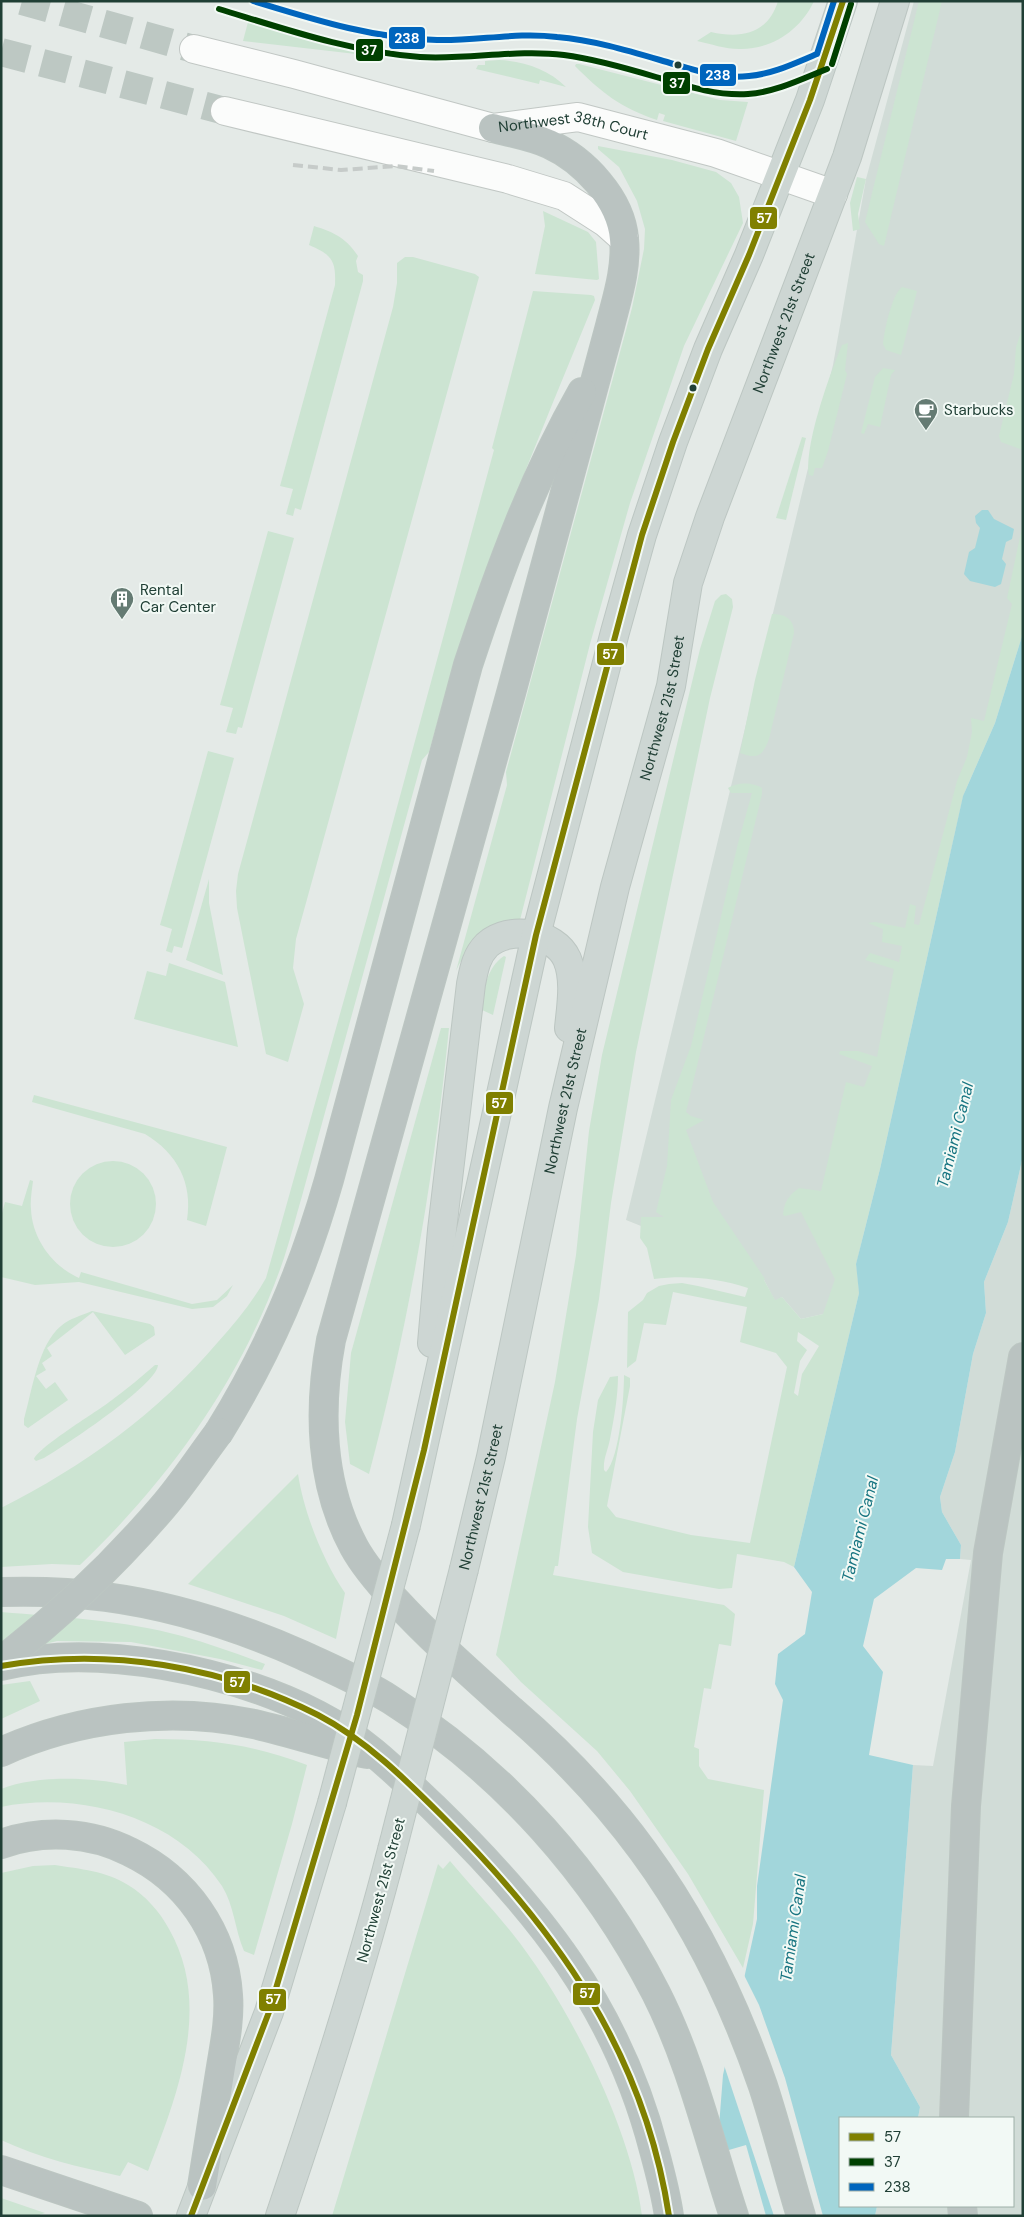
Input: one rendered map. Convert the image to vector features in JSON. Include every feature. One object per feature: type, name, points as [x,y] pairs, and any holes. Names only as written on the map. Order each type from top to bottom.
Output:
[{"type":"highway","points":[[493,128],[547,143],[566,154],[587,170],[613,205],[622,226],[624,239],[619,289],[511,693],[333,1332],[325,1377],[324,1445],[329,1481],[346,1530],[363,1562],[412,1620],[585,1779],[631,1834],[668,1888],[702,1944],[736,2015],[763,2088],[801,2216]]},
{"type":"highway","points":[[1,1661],[28,1640],[83,1590],[180,1486],[219,1432],[263,1356],[304,1260],[332,1170],[458,697],[496,583],[558,434],[600,360]]},
{"type":"highway","points":[[954,2117],[966,1806],[988,1553],[1023,1356]]},
{"type":"highway","points":[[1,1592],[70,1593],[106,1597],[146,1604],[226,1624],[339,1672],[390,1699],[438,1733],[500,1784],[537,1822],[573,1864],[604,1904],[631,1948],[678,2040],[734,2216]]},
{"type":"highway","points":[[1,1666],[23,1660],[113,1659],[148,1662],[217,1676],[286,1700],[319,1716],[349,1734],[379,1756],[503,1878],[543,1924],[572,1966],[610,2032],[632,2080],[649,2132],[668,2211]]},
{"type":"highway","points":[[1,1752],[22,1743],[70,1729],[115,1719],[198,1716],[253,1724],[321,1743],[379,1756]]},
{"type":"highway","points":[[1,1844],[23,1838],[55,1834],[79,1836],[114,1845],[158,1867],[187,1894],[204,1917],[224,1965],[228,2008],[202,2186]]},
{"type":"highway","points":[[1,2170],[138,2216]]},
{"type":"main road","points":[[191,2216],[266,2022],[332,1803],[424,1450],[536,936],[614,632],[642,535],[673,442],[708,349],[780,176],[824,61],[842,1]]},
{"type":"main road","name":"Northwest 21st Street","points":[[280,2213],[341,2030],[372,1928],[464,1570],[491,1457],[563,1108],[615,887],[671,686],[688,583],[701,539],[847,157],[895,1]]},
{"type":"main road","points":[[424,1450],[442,1230],[474,966],[483,950],[496,939],[515,934],[536,936],[557,944],[563,951],[570,966],[572,995],[563,1108]]},
{"type":"street","name":"Northwest 38th Court","points":[[194,49],[493,128],[578,118],[716,153],[833,194]]},
{"type":"street","points":[[225,111],[508,179],[564,196],[606,223],[624,239]]},
{"type":"shaded area","points":[[914,1],[1023,1],[1023,633],[963,796],[856,1264],[859,1293],[823,1314],[801,1319],[782,1297],[775,1301],[761,1274],[626,1220],[833,365],[866,179]]},
{"type":"shaded area","points":[[1023,1156],[1023,2216],[875,2216],[877,2207],[1014,2207],[1014,2117],[918,2117],[920,2107],[891,2055],[913,1765],[933,1766],[971,1560],[960,1559],[961,1545],[942,1512],[940,1497],[955,1452],[973,1354],[986,1313],[984,1282],[1008,1222]]},
{"type":"green space","points":[[778,1],[814,1],[801,21],[793,29],[784,36],[762,46],[734,49],[697,41],[711,32],[733,35],[752,32],[768,21]]},
{"type":"green space","points":[[919,1],[942,1],[884,246],[879,244],[865,222]]},
{"type":"green space","points":[[248,22],[373,56],[243,41]]},
{"type":"green space","points":[[499,60],[535,67],[551,75],[566,87],[540,80],[539,84],[476,69],[478,65],[485,65],[485,61]]},
{"type":"green space","points":[[579,64],[720,100],[748,102],[736,141],[663,121],[665,115],[659,113],[657,120],[622,105],[594,84],[575,66]]},
{"type":"green space","points":[[598,146],[672,160],[716,172],[731,183],[739,197],[743,223],[684,346],[630,503],[590,644],[520,920],[517,924],[488,936],[474,945],[468,951],[456,971],[507,785],[506,772],[632,308],[644,249],[645,229],[637,201],[619,167],[598,149]]},
{"type":"green space","points":[[857,177],[866,179],[858,214],[860,229],[853,231],[850,203]]},
{"type":"green space","points":[[543,211],[588,232],[596,242],[599,279],[535,274],[545,226]]},
{"type":"green space","points":[[314,226],[334,233],[349,245],[358,256],[356,261],[358,272],[363,275],[363,281],[301,510],[295,508],[293,516],[286,514],[293,489],[280,486],[335,285],[335,270],[331,259],[328,255],[309,245]]},
{"type":"green space","points":[[405,257],[413,257],[475,274],[479,277],[296,939],[293,968],[304,1004],[288,1062],[266,1054],[237,908],[238,874],[393,307],[397,283],[397,263]]},
{"type":"green space","points":[[902,287],[917,291],[901,355],[886,350],[883,344],[892,305],[898,291]]},
{"type":"green space","points":[[533,291],[591,295],[594,296],[595,300],[505,524],[464,637],[429,752],[422,760],[291,1234],[267,1302],[248,1344],[225,1385],[173,1462],[144,1498],[80,1565],[52,1564],[1,1567],[1,1508],[32,1492],[90,1456],[145,1415],[195,1368],[238,1319],[266,1278],[368,914],[494,450],[492,448]]},
{"type":"green space","points":[[1023,326],[1023,450],[1001,442],[999,436],[1014,374],[1016,347]]},
{"type":"green space","points":[[848,343],[845,370],[847,374],[828,451],[822,468],[815,468],[813,476],[809,475],[810,446],[819,410],[842,345]]},
{"type":"green space","points":[[883,368],[895,370],[891,375],[880,427],[868,424],[864,434],[861,433],[875,377]]},
{"type":"green space","points":[[802,437],[806,438],[786,520],[776,518]]},
{"type":"green space","points":[[1023,523],[1023,633],[995,723],[963,796],[880,1169],[856,1264],[859,1293],[794,1567],[784,1562],[737,1554],[732,1588],[719,1589],[623,1572],[592,1553],[588,1527],[593,1432],[598,1400],[610,1377],[618,1376],[618,1384],[613,1424],[604,1462],[604,1470],[606,1472],[611,1464],[618,1440],[624,1375],[630,1378],[607,1506],[616,1517],[691,1535],[750,1543],[787,1367],[776,1353],[740,1342],[747,1307],[673,1292],[666,1325],[644,1323],[636,1361],[627,1368],[628,1312],[643,1300],[647,1293],[659,1286],[682,1283],[745,1297],[748,1288],[702,1278],[654,1279],[647,1248],[640,1238],[641,1217],[664,1217],[656,1212],[667,1166],[671,1100],[691,1046],[738,843],[752,793],[731,793],[728,788],[740,784],[750,784],[762,788],[762,794],[686,1112],[691,1116],[704,1120],[686,1130],[713,1202],[765,1279],[775,1300],[782,1297],[801,1319],[823,1314],[835,1279],[801,1212],[785,1216],[783,1215],[785,1206],[792,1193],[799,1188],[821,1191],[846,1082],[864,1087],[872,1066],[839,1054],[840,1051],[858,1051],[877,1057],[894,969],[865,960],[870,953],[899,962],[902,946],[882,942],[883,929],[868,923],[875,922],[905,928],[910,904],[916,906],[914,924],[919,925],[957,781],[967,757],[972,732],[971,718],[984,721],[1012,604],[1007,598]],"holes":[[[798,1332],[819,1346],[802,1374],[798,1396],[794,1393],[800,1361],[807,1350],[797,1341]]]},
{"type":"green space","points":[[268,531],[294,538],[242,728],[238,727],[236,734],[226,732],[233,708],[220,705]]},
{"type":"green space","points":[[726,594],[732,599],[733,607],[710,698],[636,1052],[611,1203],[599,1299],[577,1419],[558,1566],[555,1566],[553,1575],[724,1605],[735,1614],[731,1646],[719,1644],[711,1689],[704,1688],[694,1747],[699,1749],[699,1766],[708,1779],[764,1790],[753,1924],[743,1968],[688,1874],[630,1791],[597,1751],[521,1682],[496,1655],[555,1382],[576,1255],[589,1131],[602,1055],[700,649],[715,601],[721,595]]},
{"type":"green space","points":[[772,614],[788,618],[794,628],[794,633],[769,739],[759,755],[751,756],[740,753],[755,680]]},
{"type":"green space","points":[[208,751],[234,758],[182,948],[174,946],[172,953],[166,951],[172,929],[160,925]]},
{"type":"green space","points":[[209,879],[209,903],[223,975],[186,960]]},
{"type":"green space","points":[[504,956],[506,957],[493,1015],[482,1010],[483,996],[493,967]]},
{"type":"green space","points":[[169,963],[225,982],[238,1047],[134,1019],[147,971],[166,976]]},
{"type":"green space","points":[[441,1028],[449,1028],[436,1141],[427,1197],[396,1364],[369,1474],[350,1464],[345,1422],[351,1353]]},
{"type":"green space","points":[[34,1095],[227,1147],[206,1226],[187,1220],[188,1206],[185,1182],[174,1160],[156,1142],[145,1134],[32,1102]]},
{"type":"green space","points":[[113,1161],[129,1165],[143,1174],[152,1188],[156,1204],[152,1220],[143,1234],[129,1243],[113,1247],[97,1243],[83,1234],[74,1220],[70,1204],[74,1188],[83,1174],[97,1165]]},
{"type":"green space","points":[[30,1180],[33,1181],[31,1206],[35,1230],[52,1259],[69,1273],[79,1278],[81,1272],[192,1304],[217,1300],[233,1285],[227,1296],[213,1307],[192,1309],[79,1282],[35,1285],[1,1277],[1,1217],[5,1202],[22,1206]]},
{"type":"green space","points":[[92,1311],[150,1324],[154,1327],[155,1335],[125,1355],[93,1312],[47,1348],[52,1356],[42,1363],[46,1370],[36,1376],[46,1389],[55,1382],[68,1400],[28,1428],[24,1425],[24,1419],[37,1369],[41,1356],[53,1334],[64,1323]]},
{"type":"green space","points":[[155,1365],[158,1365],[154,1374],[127,1400],[89,1429],[44,1458],[36,1461],[34,1459],[47,1446],[112,1400]]},
{"type":"green space","points":[[298,1474],[305,1505],[322,1552],[345,1593],[336,1639],[284,1616],[188,1584]]},
{"type":"green space","points":[[1,1612],[137,1626],[203,1642],[265,1664],[262,1670],[220,1659],[131,1642],[57,1641],[1,1655]]},
{"type":"green space","points":[[30,1681],[40,1701],[1,1719],[1,1685]]},
{"type":"green space","points":[[155,1739],[195,1740],[232,1744],[269,1752],[307,1765],[254,1955],[244,1951],[229,1901],[222,1886],[202,1862],[179,1842],[152,1826],[124,1814],[62,1803],[31,1803],[1,1807],[1,1789],[30,1781],[80,1779],[127,1785],[124,1742]]},
{"type":"green space","points":[[450,1861],[512,1933],[554,1994],[575,2030],[594,2067],[625,2144],[636,2181],[642,2216],[332,2216],[438,1864],[443,1869]]},
{"type":"green space","points":[[55,1865],[102,1874],[120,1880],[134,1889],[152,1904],[161,1916],[182,1958],[188,1989],[189,2020],[186,2051],[170,2112],[148,2171],[128,2162],[120,2176],[59,2161],[1,2140],[1,1873],[33,1866]]},
{"type":"green space","points":[[1,2198],[45,2213],[35,2216],[1,2215]]},
{"type":"water","points":[[982,510],[988,510],[994,519],[1014,529],[1012,539],[1006,542],[1002,559],[1006,564],[1001,584],[995,587],[970,581],[964,574],[969,552],[975,548],[980,528],[976,523],[975,516]]},
{"type":"water","name":"Tamiami Canal","points":[[1023,633],[1023,1156],[1008,1222],[984,1282],[986,1313],[973,1354],[955,1452],[940,1497],[942,1512],[961,1545],[960,1559],[946,1559],[942,1570],[916,1568],[874,1599],[863,1646],[883,1672],[869,1755],[913,1765],[891,2055],[920,2107],[918,2117],[839,2117],[839,2207],[877,2207],[875,2216],[712,2216],[723,2075],[757,1919],[757,1886],[783,1700],[775,1684],[778,1654],[805,1634],[812,1592],[794,1567],[859,1293],[856,1264],[880,1169],[963,796],[995,723]]},
{"type":"pier","points":[[743,1973],[759,2005],[785,2078],[823,2216],[774,2216],[723,2062]]},
{"type":"pier","points":[[746,2145],[766,2216],[710,2216],[715,2154]]},
{"type":"tunnel","points":[[22,1],[194,49]]},
{"type":"tunnel","points":[[1,52],[225,111]]},
{"type":"railway","points":[[293,165],[341,170],[396,166],[434,171]]},
{"type":"transit line","name":"238","points":[[253,1],[343,27],[390,36],[437,40],[512,36],[570,38],[622,49],[715,75],[737,77],[775,71],[817,54],[834,1]]},
{"type":"transit line","name":"57","points":[[191,2216],[269,2012],[357,1715],[424,1450],[536,935],[642,535],[673,442],[708,349],[749,255],[810,100],[843,1]]},
{"type":"transit line","name":"37","points":[[832,64],[851,4]]},
{"type":"transit line","name":"37","points":[[219,9],[318,39],[369,50],[438,58],[528,53],[564,55],[599,61],[713,92],[748,94],[769,91],[827,69]]},
{"type":"transit line","name":"57","points":[[1,1666],[41,1661],[123,1660],[203,1673],[243,1684],[281,1698],[318,1715],[353,1736],[385,1762],[444,1818],[524,1905],[559,1951],[590,1998],[617,2048],[639,2101],[657,2156],[669,2216]]},
{"type":"place","name":"Starbucks","points":[[926,431]]},
{"type":"place","name":"Rental Car Center","points":[[122,620]]}]
